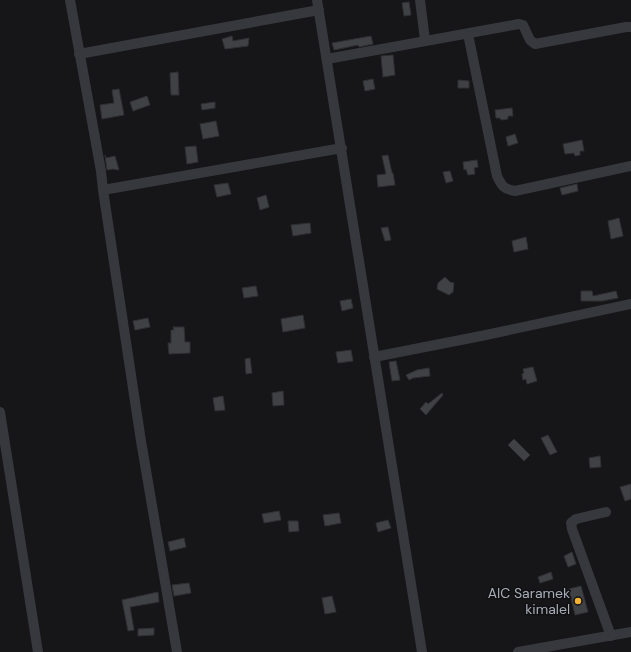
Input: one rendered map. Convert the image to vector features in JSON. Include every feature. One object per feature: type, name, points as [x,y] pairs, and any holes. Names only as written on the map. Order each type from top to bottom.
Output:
[{"type":"street","points":[[70,0],[101,171],[141,441],[177,652]]},
{"type":"street","points":[[420,0],[425,40]]},
{"type":"street","points":[[79,54],[318,5],[422,652]]},
{"type":"street","points":[[327,59],[519,24],[523,24],[528,38],[535,44],[631,27]]},
{"type":"street","points":[[468,34],[497,176],[504,188],[515,191],[631,166]]},
{"type":"street","points":[[103,190],[342,148]]},
{"type":"street","points":[[374,357],[631,304]]},
{"type":"street","points":[[0,412],[38,652]]},
{"type":"street","points":[[606,512],[576,519],[571,523],[611,636]]},
{"type":"street","points":[[518,652],[631,632]]},
{"type":"building","points":[[409,2],[411,15],[404,16],[402,3]]},
{"type":"building","points":[[232,36],[233,41],[249,38],[248,46],[225,49],[222,39]]},
{"type":"building","points":[[371,36],[373,44],[359,47],[358,45],[334,50],[332,43]]},
{"type":"building","points":[[393,55],[395,75],[383,77],[381,56]]},
{"type":"building","points":[[178,72],[179,95],[171,95],[170,73]]},
{"type":"building","points":[[373,79],[375,89],[365,91],[363,81]]},
{"type":"building","points":[[458,80],[469,81],[469,88],[458,88]]},
{"type":"building","points":[[119,89],[124,115],[102,119],[100,105],[114,103],[112,90]]},
{"type":"building","points":[[147,96],[150,105],[133,111],[130,102]]},
{"type":"building","points":[[215,102],[215,108],[202,110],[201,104]]},
{"type":"building","points":[[512,108],[513,116],[508,116],[508,119],[501,120],[500,118],[496,118],[495,110]]},
{"type":"building","points":[[216,121],[219,136],[203,139],[200,124]]},
{"type":"building","points":[[515,134],[518,143],[508,146],[506,137]]},
{"type":"building","points":[[582,140],[584,151],[580,151],[580,155],[575,156],[574,153],[565,154],[563,144]]},
{"type":"building","points":[[196,146],[198,162],[187,164],[185,147]]},
{"type":"building","points":[[105,155],[106,158],[115,156],[119,170],[107,170]]},
{"type":"building","points":[[388,155],[395,185],[378,187],[377,175],[386,174],[382,156]]},
{"type":"building","points":[[477,160],[478,167],[474,168],[475,174],[468,175],[466,169],[464,170],[463,162]]},
{"type":"building","points":[[450,171],[453,181],[446,183],[443,172]]},
{"type":"building","points":[[228,183],[231,194],[217,197],[214,185]]},
{"type":"building","points":[[577,184],[578,191],[562,195],[560,188]]},
{"type":"building","points":[[266,195],[269,207],[260,210],[257,198]]},
{"type":"building","points":[[619,218],[623,236],[611,239],[608,221]]},
{"type":"building","points":[[310,223],[311,233],[293,236],[291,225]]},
{"type":"building","points":[[388,227],[391,240],[385,241],[381,228]]},
{"type":"building","points":[[526,237],[528,249],[514,252],[512,241]]},
{"type":"building","points":[[445,277],[450,282],[454,283],[453,292],[449,295],[437,289],[438,283]]},
{"type":"building","points":[[256,286],[258,296],[244,298],[242,288]]},
{"type":"building","points":[[581,291],[592,291],[593,296],[616,291],[618,298],[602,301],[581,301]]},
{"type":"building","points":[[351,299],[353,308],[342,311],[340,301]]},
{"type":"building","points":[[303,315],[305,328],[283,332],[281,319]]},
{"type":"building","points":[[148,318],[150,327],[135,330],[133,321]]},
{"type":"building","points":[[173,327],[184,327],[185,342],[190,342],[190,353],[169,354],[168,343],[171,343],[171,330],[174,330]]},
{"type":"building","points":[[351,350],[353,361],[338,363],[336,352]]},
{"type":"building","points":[[250,358],[252,373],[246,374],[245,359]]},
{"type":"building","points":[[396,361],[400,380],[392,381],[389,362]]},
{"type":"building","points":[[533,367],[537,381],[527,384],[526,379],[523,380],[523,369]]},
{"type":"building","points":[[429,368],[430,376],[413,378],[409,380],[406,375],[417,370]]},
{"type":"building","points":[[283,391],[284,405],[273,406],[272,393]]},
{"type":"building","points":[[442,393],[443,395],[426,415],[420,409],[426,402],[428,404]]},
{"type":"building","points":[[223,396],[225,410],[215,411],[213,398]]},
{"type":"building","points":[[548,435],[557,452],[550,455],[541,438]]},
{"type":"building","points":[[514,439],[530,455],[524,461],[508,445]]},
{"type":"building","points":[[600,456],[601,467],[590,468],[589,458]]},
{"type":"building","points":[[631,484],[631,499],[625,501],[620,487]]},
{"type":"building","points":[[279,511],[281,520],[264,523],[262,514]]},
{"type":"building","points":[[339,513],[341,523],[325,526],[323,515]]},
{"type":"building","points":[[388,520],[391,528],[378,532],[376,523]]},
{"type":"building","points":[[288,521],[298,521],[299,531],[289,532]]},
{"type":"building","points":[[184,538],[186,547],[170,551],[168,542]]},
{"type":"building","points":[[572,552],[576,564],[568,567],[564,556]]},
{"type":"building","points":[[551,572],[553,579],[540,583],[538,577]]},
{"type":"building","points":[[189,583],[191,593],[174,596],[172,585]]},
{"type":"building","name":"AIC Saramek kimalel","points":[[581,586],[588,612],[575,615],[569,589]]},
{"type":"building","points":[[158,592],[159,602],[130,607],[134,630],[128,631],[122,600]]},
{"type":"building","points":[[332,596],[336,612],[325,614],[322,598]]},
{"type":"building","points":[[154,628],[154,635],[138,636],[138,629]]},
{"type":"place","name":"AIC Saramek kimalel","points":[[578,601]]}]
